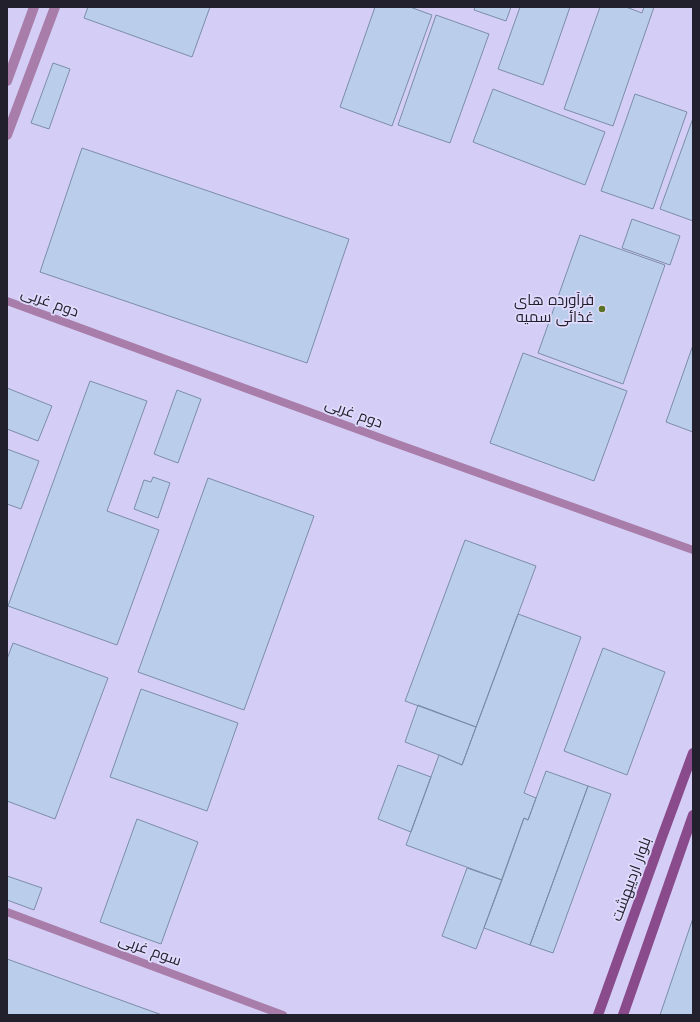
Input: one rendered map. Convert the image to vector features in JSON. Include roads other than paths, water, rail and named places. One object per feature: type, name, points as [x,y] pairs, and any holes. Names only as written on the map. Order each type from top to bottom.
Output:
[{"type":"street","points":[[7,81],[34,7]]},
{"type":"street","points":[[7,135],[55,7]]},
{"type":"street","name":"بلوار اردیبهشت","points":[[598,1015],[693,753]]},
{"type":"street","points":[[623,1015],[693,815]]},
{"type":"lane","name":"دوم غربی","points":[[7,301],[397,444],[693,550]]},
{"type":"lane","name":"سوم غربی","points":[[7,912],[283,1015]]},
{"type":"place","name":"فرآورده های غذائی سمیه","points":[[602,309]]}]
